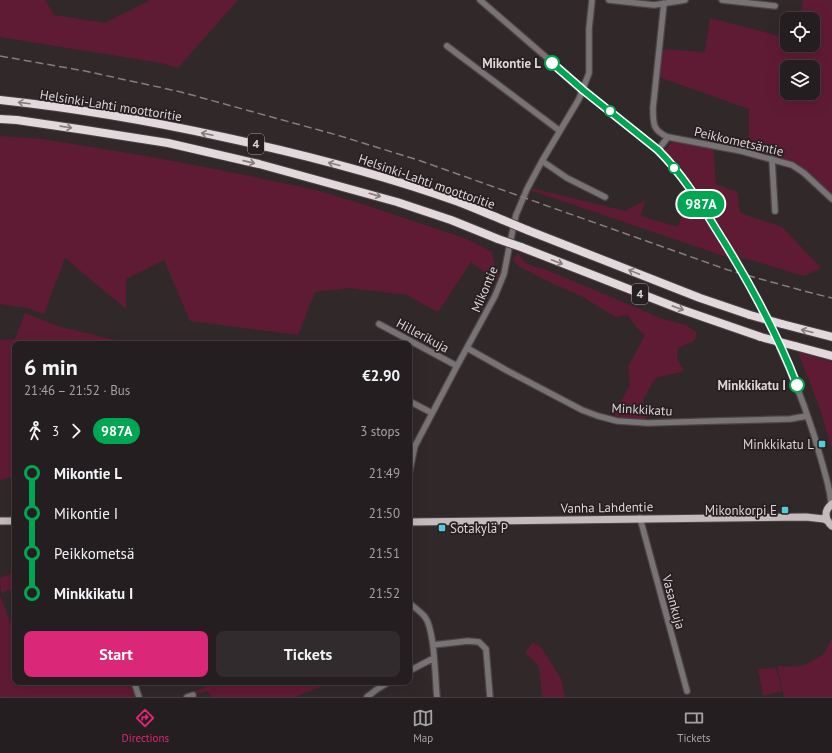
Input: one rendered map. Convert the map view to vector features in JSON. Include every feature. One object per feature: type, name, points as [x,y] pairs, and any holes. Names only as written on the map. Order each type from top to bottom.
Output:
[{"type":"highway","name":"Helsinki-Lahti moottoritie","points":[[0,100],[90,112],[162,124],[264,146],[348,167],[457,202],[700,298],[750,315],[832,337]]},
{"type":"highway","name":"4","points":[[0,119],[18,120],[86,130],[168,144],[259,164],[397,202],[451,220],[680,309],[761,337],[832,356]]},
{"type":"main road","name":"Vanha Lahdentie","points":[[806,517],[830,506]]},
{"type":"main road","points":[[830,506],[826,514],[826,518],[830,523]]},
{"type":"main road","name":"Vanha Lahdentie","points":[[412,522],[806,517],[824,519],[830,523]]},
{"type":"main road","points":[[0,521],[12,521]]},
{"type":"street","points":[[480,0],[583,90],[658,150],[668,160],[694,194],[738,265]]},
{"type":"street","name":"Mikontie","points":[[412,445],[432,413],[495,296],[504,274],[518,209],[526,189],[583,90],[590,67],[588,40],[592,0]]},
{"type":"street","points":[[609,0],[654,5],[685,0]]},
{"type":"street","points":[[722,0],[775,6]]},
{"type":"street","points":[[658,150],[668,137],[662,135],[656,130],[653,122],[653,108],[664,3]]},
{"type":"street","points":[[448,46],[560,131]]},
{"type":"street","name":"Peikkometsäntie","points":[[668,137],[741,151],[792,165],[804,173],[832,198]]},
{"type":"street","points":[[772,159],[775,211]]},
{"type":"street","points":[[542,161],[568,178],[605,197]]},
{"type":"street","points":[[747,280],[763,310]]},
{"type":"street","name":"Hillerikuja","points":[[379,324],[411,341]]},
{"type":"street","points":[[770,324],[775,336]]},
{"type":"street","name":"Hillerikuja","points":[[412,342],[457,366]]},
{"type":"street","name":"Minkkikatu","points":[[467,348],[582,410],[617,421],[648,423],[790,419],[808,416]]},
{"type":"street","points":[[780,348],[792,373],[808,416],[828,484],[830,506]]},
{"type":"street","points":[[412,403],[432,413]]},
{"type":"street","points":[[828,484],[832,489]]},
{"type":"street","name":"Vasankuja","points":[[640,518],[687,691]]},
{"type":"street","points":[[412,606],[425,617],[429,624],[433,645],[437,697]]},
{"type":"street","points":[[433,645],[479,642],[486,649],[490,697]]},
{"type":"street","points":[[412,669],[434,658]]},
{"type":"street","points":[[135,685],[139,697]]},
{"type":"street","points":[[367,697],[384,685]]},
{"type":"street","points":[[187,697],[193,695]]},
{"type":"shaded area","points":[[0,0],[45,0],[54,15],[105,23],[151,0],[238,0],[178,68],[161,63],[0,37]]},
{"type":"shaded area","points":[[803,0],[832,0],[832,195],[808,172],[794,162],[749,149],[749,109],[656,76],[659,49],[705,52],[710,18],[780,36],[780,52],[820,52],[820,12],[801,12]]},
{"type":"shaded area","points":[[0,136],[42,139],[152,157],[316,190],[467,239],[492,252],[495,268],[499,273],[496,281],[471,262],[438,312],[407,295],[349,288],[315,292],[298,335],[190,321],[164,260],[126,279],[126,309],[65,258],[44,314],[27,308],[0,304]]},
{"type":"shaded area","points":[[675,139],[713,146],[716,184],[737,192],[740,213],[782,227],[821,268],[804,276],[751,260],[739,258],[697,191],[681,170],[680,166],[664,151]]},
{"type":"shaded area","points":[[531,188],[625,211],[646,200],[640,216],[678,227],[689,192],[730,258],[530,190]]},
{"type":"shaded area","points":[[518,253],[525,262],[534,267],[542,268],[662,319],[686,325],[696,332],[696,338],[692,342],[678,348],[677,359],[683,369],[681,372],[658,377],[654,380],[643,399],[643,407],[647,418],[645,420],[616,419],[615,412],[630,385],[628,367],[645,335],[637,328],[628,315],[616,317],[581,296],[541,278],[517,265],[513,259]]},
{"type":"shaded area","points":[[25,313],[57,326],[120,341],[12,341],[12,477],[0,480],[0,340],[15,339]]},
{"type":"shaded area","points":[[798,352],[832,362],[832,449],[819,406]]},
{"type":"shaded area","points":[[12,573],[12,589],[1,593],[0,578]]},
{"type":"shaded area","points":[[0,596],[12,626],[12,685],[130,685],[135,697],[0,697]]},
{"type":"shaded area","points":[[832,638],[832,697],[784,697],[777,666],[791,667],[804,665],[818,658],[825,653]]},
{"type":"shaded area","points":[[533,642],[541,647],[561,679],[565,697],[542,697],[539,666],[525,653]]},
{"type":"shaded area","points":[[776,668],[782,691],[763,696],[758,669]]},
{"type":"shaded area","points":[[203,685],[319,685],[320,687],[294,697],[211,697],[208,691],[194,695],[193,692],[204,688]]},
{"type":"tunnel","points":[[738,265],[747,280]]},
{"type":"railway","points":[[0,56],[85,71],[181,92],[337,135],[418,160],[728,270],[832,298]]},
{"type":"bus line","name":"987A","points":[[552,63],[583,90],[658,150],[668,160],[694,194],[725,242],[747,280],[763,310],[797,385]]},
{"type":"place","name":"Mikontie L","points":[[552,63]]},
{"type":"place","name":"Minkkikatu I","points":[[797,385]]},
{"type":"place","name":"Minkkikatu L","points":[[822,444]]},
{"type":"place","name":"Mikonkorpi E","points":[[785,510]]},
{"type":"place","name":"Sotakylä P","points":[[442,528]]}]
